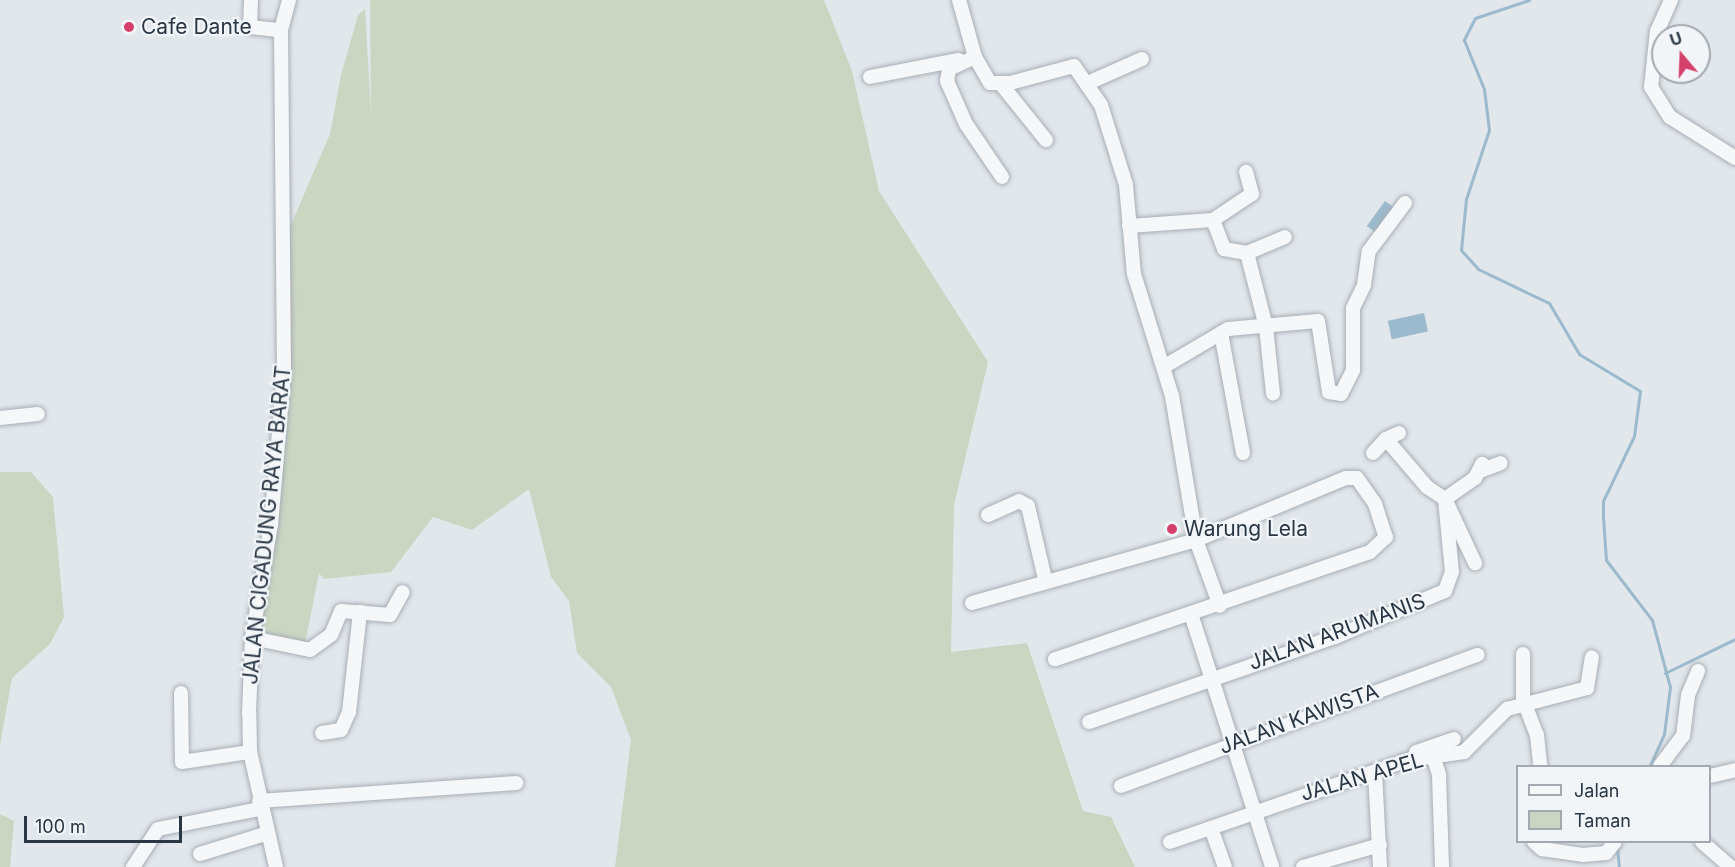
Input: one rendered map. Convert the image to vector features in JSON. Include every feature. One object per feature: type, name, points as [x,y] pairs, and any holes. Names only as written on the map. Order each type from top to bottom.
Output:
[{"type":"street","points":[[250,0],[250,27],[281,30]]},
{"type":"street","name":"JALAN CIGADUNG RAYA BARAT","points":[[276,867],[265,834],[250,752],[252,638],[271,525],[284,372],[281,30],[289,0]]},
{"type":"street","points":[[959,0],[974,54],[990,82],[1001,84],[1071,66],[1088,83],[1101,105],[1126,185],[1138,290],[1165,366],[1196,540],[1220,606]]},
{"type":"street","points":[[1671,0],[1655,42],[1651,87],[1670,117],[1735,158]]},
{"type":"street","points":[[870,78],[955,61],[974,54]]},
{"type":"street","points":[[974,54],[948,69],[947,81],[966,124],[1002,177]]},
{"type":"street","points":[[1088,83],[1142,59]]},
{"type":"street","points":[[1001,84],[1046,140]]},
{"type":"street","points":[[1129,226],[1213,220],[1231,203],[1252,194],[1246,172]]},
{"type":"street","points":[[1165,366],[1221,333],[1320,322],[1329,392],[1341,394],[1353,370],[1353,308],[1364,285],[1369,251],[1405,203]]},
{"type":"street","points":[[1213,220],[1224,249],[1247,253],[1285,237]]},
{"type":"street","points":[[1247,253],[1266,327],[1274,394]]},
{"type":"street","points":[[1221,333],[1243,453]]},
{"type":"street","points":[[0,418],[38,414]]},
{"type":"street","points":[[1373,453],[1393,436],[1427,487],[1445,500],[1475,563]]},
{"type":"street","points":[[1445,500],[1481,467],[1501,463]]},
{"type":"street","points":[[972,603],[1045,579],[1122,564],[1196,540],[1352,477],[1364,485],[1383,523],[1386,537],[1370,552],[1220,606],[1055,659]]},
{"type":"street","name":"JALAN ARUMANIS","points":[[1089,722],[1211,677],[1335,637],[1445,591],[1452,572],[1445,500]]},
{"type":"street","points":[[988,515],[1019,501],[1028,506],[1045,579]]},
{"type":"street","points":[[252,638],[310,650],[332,635],[338,613],[393,614],[402,592]]},
{"type":"street","points":[[322,733],[341,730],[349,712],[360,612]]},
{"type":"street","points":[[1191,614],[1272,867]]},
{"type":"street","points":[[1523,654],[1525,706],[1538,735],[1540,765]]},
{"type":"street","name":"JALAN KAWISTA","points":[[1121,786],[1232,743],[1478,655]]},
{"type":"street","name":"JALAN APEL","points":[[1170,842],[1254,810],[1408,760],[1470,748],[1507,709],[1587,688],[1592,657]]},
{"type":"street","points":[[1661,765],[1683,736],[1688,695],[1698,671]]},
{"type":"street","points":[[181,693],[182,762],[250,752]]},
{"type":"street","points":[[1408,760],[1454,739]]},
{"type":"street","points":[[1433,756],[1439,775],[1442,867]]},
{"type":"street","points":[[1711,776],[1735,771]]},
{"type":"street","points":[[1375,772],[1380,867]]},
{"type":"street","points":[[133,867],[158,829],[260,805],[516,783]]},
{"type":"street","points":[[1211,828],[1225,867]]},
{"type":"street","points":[[200,854],[265,834]]},
{"type":"street","points":[[1535,843],[1542,849],[1574,860],[1604,858],[1614,843]]},
{"type":"street","points":[[1703,843],[1731,867]]},
{"type":"street","points":[[1304,867],[1380,845]]},
{"type":"green space","points":[[370,0],[824,0],[852,71],[879,191],[988,362],[954,505],[951,652],[1027,643],[1083,811],[1111,817],[1135,867],[615,867],[631,740],[611,687],[577,653],[569,601],[551,577],[529,489],[472,530],[433,517],[391,572],[324,579],[319,573],[304,649],[252,638],[270,523],[287,234],[330,134],[341,75],[358,15],[365,9],[371,114]]},
{"type":"green space","points":[[0,472],[31,472],[53,497],[64,617],[50,644],[12,678],[0,745]]},
{"type":"green space","points":[[0,814],[14,821],[10,867],[0,867]]},
{"type":"water","points":[[1385,201],[1399,211],[1381,236],[1367,226]]},
{"type":"water","points":[[1424,313],[1428,332],[1392,339],[1388,321]]},
{"type":"waterway","points":[[1529,0],[1475,18],[1464,40],[1484,89],[1489,130],[1466,199],[1461,250],[1478,269],[1549,303],[1579,354],[1640,391],[1634,436],[1603,501],[1603,517],[1606,560],[1652,620],[1670,687],[1664,734],[1650,765]]},
{"type":"waterway","points":[[1665,673],[1735,639]]},
{"type":"waterway","points":[[1617,846],[1619,867]]},
{"type":"place","name":"Cafe Dante","points":[[129,27]]},
{"type":"place","name":"Warung Lela","points":[[1172,529]]}]
